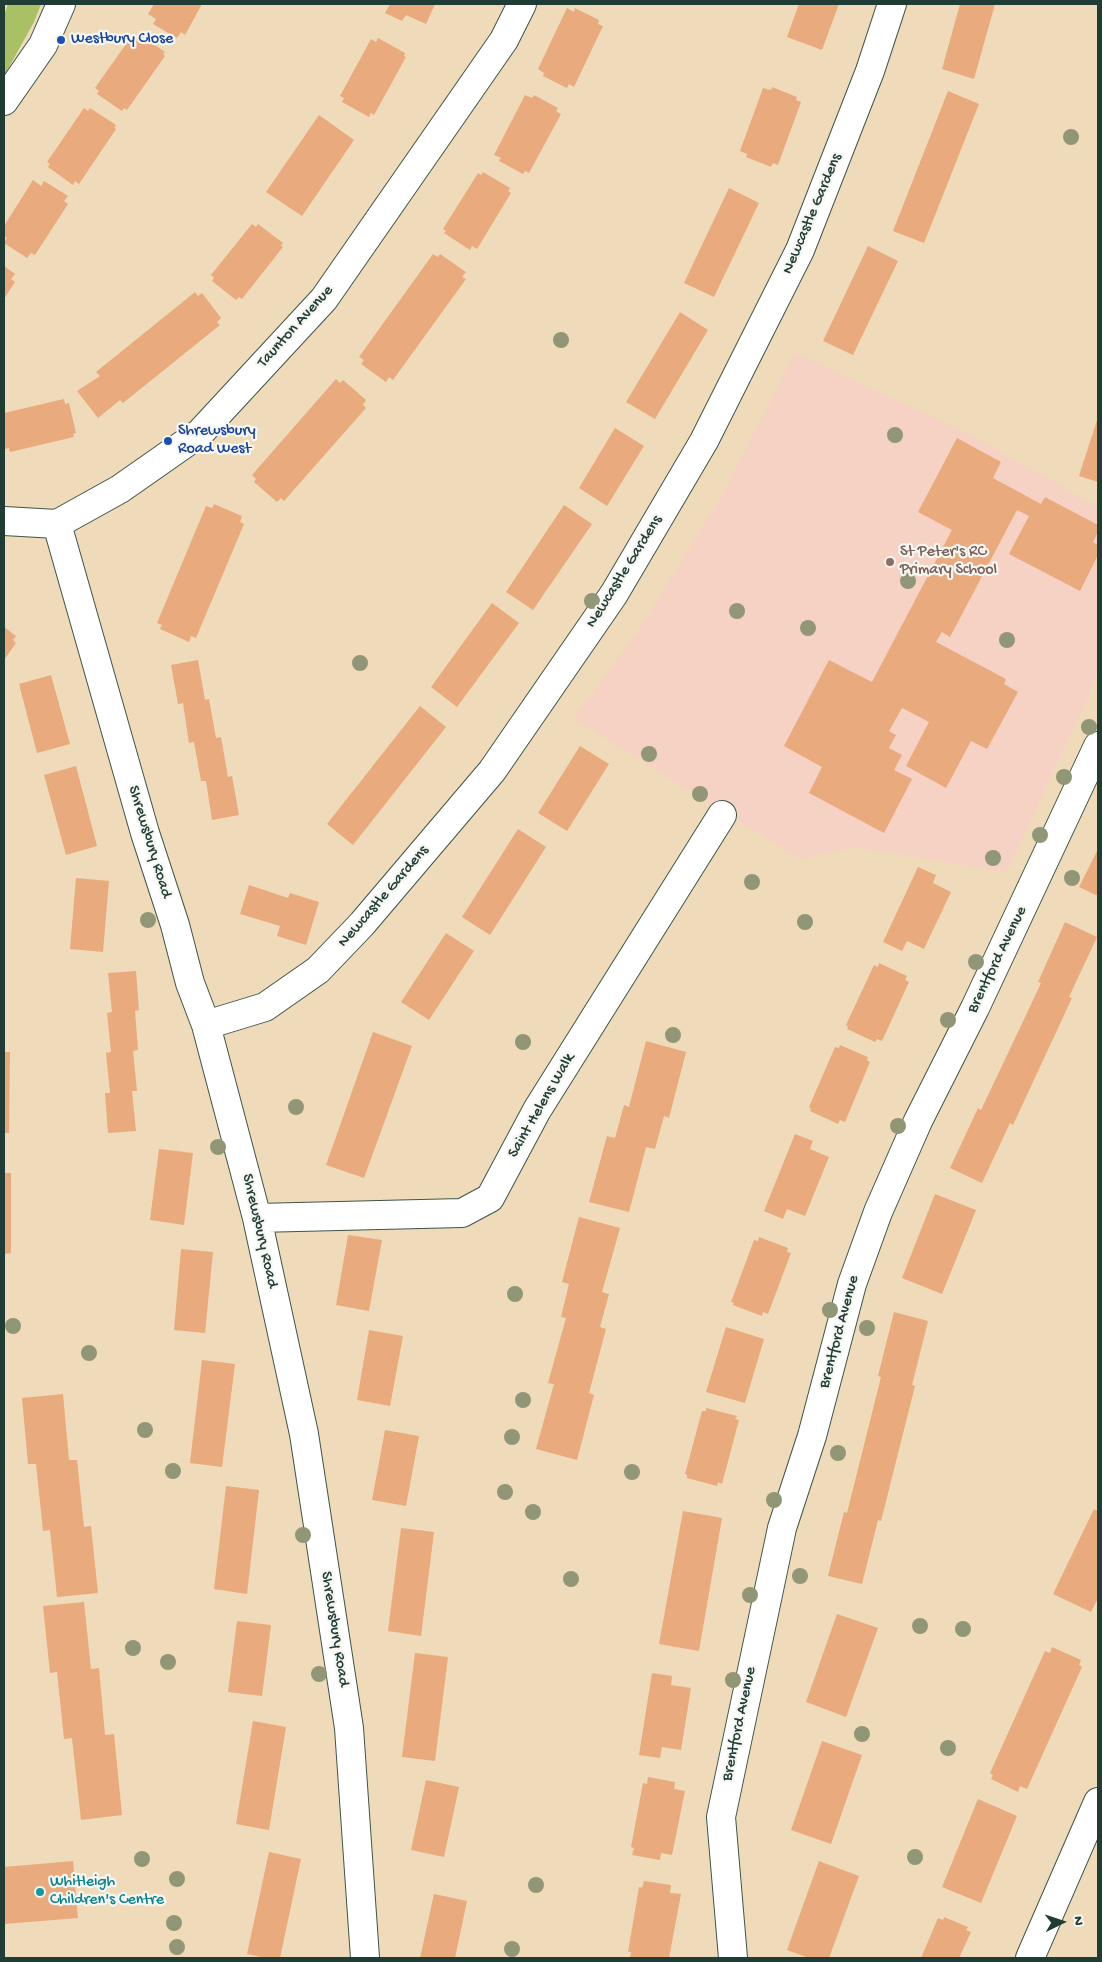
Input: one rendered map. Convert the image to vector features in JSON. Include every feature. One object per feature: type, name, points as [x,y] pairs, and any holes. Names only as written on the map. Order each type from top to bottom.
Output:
[{"type":"street","points":[[4,101],[43,45],[62,4]]},
{"type":"street","name":"Taunton Avenue","points":[[57,524],[120,490],[200,433],[324,299],[504,40],[522,4]]},
{"type":"street","name":"Newcastle Gardens","points":[[206,1025],[266,1007],[318,970],[356,931],[492,771],[614,594],[704,441],[800,250],[870,71],[892,4]]},
{"type":"street","points":[[4,521],[57,524]]},
{"type":"street","name":"Shrewsbury Road","points":[[57,524],[145,833],[175,925],[190,983],[206,1025],[257,1218],[304,1434],[349,1728],[365,1958]]},
{"type":"street","name":"Brentford Avenue","points":[[733,1958],[720,1817],[782,1528],[812,1436],[852,1284],[878,1212],[918,1121],[991,975],[1098,746]]},
{"type":"street","name":"Saint Helens Walk","points":[[257,1218],[462,1213],[490,1198],[537,1110],[722,815]]},
{"type":"street","points":[[1030,1958],[1098,1802]]},
{"type":"shaded area","name":"St Peter's RC Primary School","points":[[795,353],[965,432],[1080,497],[1098,505],[1098,671],[1087,699],[1007,872],[855,847],[800,859],[574,719],[646,619],[727,487]]},
{"type":"green space","points":[[8,4],[41,4],[34,22],[4,76],[4,15]]},
{"type":"building","points":[[154,4],[202,4],[185,35],[181,32],[177,38],[153,24],[156,19],[148,14]]},
{"type":"building","points":[[390,4],[435,4],[426,24],[406,15],[402,21],[385,13]]},
{"type":"building","points":[[799,4],[839,4],[822,50],[787,37]]},
{"type":"building","points":[[960,4],[995,4],[974,79],[942,69]]},
{"type":"building","points":[[567,8],[574,12],[575,8],[599,20],[598,24],[603,26],[574,87],[569,84],[567,88],[543,76],[544,73],[538,69]]},
{"type":"building","points":[[133,34],[137,37],[139,34],[165,52],[163,54],[165,56],[127,110],[124,108],[122,111],[97,94],[99,91],[95,88]]},
{"type":"building","points":[[378,38],[405,53],[404,56],[406,57],[374,115],[371,113],[369,117],[342,102],[344,98],[340,96],[371,39],[376,42]]},
{"type":"building","points":[[772,87],[797,97],[796,100],[801,102],[778,165],[773,163],[771,167],[746,157],[747,154],[740,151],[763,88],[771,90]]},
{"type":"building","points":[[948,91],[979,104],[924,243],[893,231]]},
{"type":"building","points":[[525,95],[532,98],[534,95],[558,108],[556,111],[561,114],[529,173],[525,171],[523,174],[499,161],[501,158],[494,155]]},
{"type":"building","points":[[84,108],[88,111],[90,108],[116,125],[114,128],[116,129],[79,184],[75,181],[73,185],[48,167],[50,164],[47,162]]},
{"type":"building","points":[[319,115],[354,140],[302,216],[266,192]]},
{"type":"building","points":[[483,172],[510,188],[508,191],[511,193],[477,249],[472,246],[470,250],[444,233],[446,231],[443,229],[478,173],[481,175]]},
{"type":"building","points":[[33,180],[41,186],[44,181],[68,196],[64,201],[68,204],[35,255],[31,253],[27,258],[4,243],[7,238],[4,236],[4,226]]},
{"type":"building","points":[[729,188],[759,203],[714,297],[684,283]]},
{"type":"building","points":[[252,224],[256,227],[258,224],[283,243],[281,246],[283,247],[242,299],[239,297],[236,300],[212,281],[214,278],[211,275]]},
{"type":"building","points":[[868,246],[898,261],[853,355],[823,341]]},
{"type":"building","points":[[433,254],[438,257],[440,254],[466,272],[462,277],[466,279],[393,380],[389,377],[386,382],[361,364],[364,360],[359,357]]},
{"type":"building","points":[[4,266],[15,274],[11,279],[15,282],[4,299]]},
{"type":"building","points":[[195,292],[198,296],[202,293],[221,318],[217,322],[220,325],[123,403],[120,400],[98,418],[77,391],[100,376],[96,372]]},
{"type":"building","points":[[680,312],[708,330],[655,419],[626,402]]},
{"type":"building","points":[[336,379],[340,383],[343,380],[366,400],[363,405],[366,408],[284,501],[281,498],[277,502],[254,482],[256,479],[252,475]]},
{"type":"building","points":[[64,399],[65,404],[69,403],[76,433],[73,434],[74,437],[10,452],[9,448],[5,449],[4,413]]},
{"type":"building","points":[[1098,417],[1098,482],[1079,476]]},
{"type":"building","points":[[615,428],[644,446],[607,506],[579,488]]},
{"type":"building","points":[[957,438],[1001,462],[993,478],[1041,504],[1045,497],[1098,525],[1098,532],[1093,542],[1098,545],[1098,555],[1080,591],[1009,554],[1029,516],[1017,510],[950,637],[942,632],[936,642],[1006,679],[1004,684],[1018,692],[987,749],[971,741],[946,788],[906,766],[929,722],[902,708],[889,731],[896,735],[889,748],[902,755],[894,770],[912,779],[884,833],[809,793],[822,767],[784,746],[829,660],[872,682],[952,530],[918,512]]},
{"type":"building","points":[[214,504],[242,516],[240,522],[244,524],[196,638],[191,636],[189,642],[160,629],[162,625],[157,623],[206,506],[212,508]]},
{"type":"building","points":[[564,505],[592,524],[533,610],[506,592]]},
{"type":"building","points":[[492,603],[519,623],[457,707],[431,687]]},
{"type":"building","points":[[4,627],[16,636],[13,640],[16,643],[4,660]]},
{"type":"building","points":[[198,660],[205,700],[209,699],[216,738],[221,737],[228,777],[232,776],[239,815],[212,820],[206,781],[201,781],[194,742],[189,743],[183,703],[178,704],[171,665]]},
{"type":"building","points":[[51,675],[70,744],[37,753],[19,684]]},
{"type":"building","points":[[420,706],[446,727],[353,845],[327,824]]},
{"type":"building","points":[[580,746],[609,764],[567,831],[538,813]]},
{"type":"building","points":[[76,766],[97,846],[66,855],[44,775]]},
{"type":"building","points":[[518,829],[546,847],[490,935],[462,917]]},
{"type":"building","points":[[1098,849],[1098,896],[1079,887]]},
{"type":"building","points":[[918,867],[936,875],[933,883],[951,892],[924,949],[907,941],[902,951],[883,942]]},
{"type":"building","points":[[76,878],[109,881],[103,952],[70,949]]},
{"type":"building","points":[[249,885],[288,898],[290,893],[319,902],[306,945],[277,936],[280,926],[240,914]]},
{"type":"building","points":[[1065,922],[1097,937],[1069,997],[1072,998],[1013,1125],[1010,1123],[982,1183],[950,1168],[978,1108],[981,1110],[1027,1013],[1041,983],[1038,982]]},
{"type":"building","points":[[446,933],[474,951],[429,1020],[401,1002]]},
{"type":"building","points":[[879,963],[907,976],[905,980],[909,982],[882,1041],[877,1039],[875,1042],[847,1029],[846,1025],[874,965],[878,967]]},
{"type":"building","points":[[136,971],[139,1010],[135,1011],[138,1050],[133,1051],[137,1091],[132,1091],[136,1131],[108,1133],[105,1093],[110,1093],[106,1053],[111,1052],[107,1013],[112,1012],[108,973]]},
{"type":"building","points":[[373,1032],[412,1046],[364,1178],[326,1165]]},
{"type":"building","points":[[646,1041],[686,1052],[669,1118],[664,1116],[655,1149],[646,1147],[629,1212],[589,1202],[607,1136],[615,1138],[624,1105],[629,1107]]},
{"type":"building","points":[[840,1045],[868,1057],[867,1060],[870,1062],[845,1122],[840,1120],[838,1124],[810,1111],[809,1107],[835,1047],[839,1048]]},
{"type":"building","points":[[4,1052],[10,1052],[9,1133],[4,1133]]},
{"type":"building","points":[[795,1134],[813,1141],[810,1149],[829,1157],[805,1216],[787,1209],[783,1219],[764,1211]]},
{"type":"building","points":[[159,1149],[193,1153],[184,1225],[150,1220]]},
{"type":"building","points":[[4,1173],[11,1173],[11,1253],[4,1254]]},
{"type":"building","points":[[935,1194],[976,1210],[942,1294],[902,1278]]},
{"type":"building","points":[[579,1217],[620,1228],[602,1292],[609,1294],[600,1327],[606,1329],[589,1393],[594,1395],[577,1460],[536,1449],[554,1384],[548,1383],[566,1318],[561,1317],[569,1284],[562,1282]]},
{"type":"building","points":[[348,1235],[382,1240],[369,1311],[336,1305]]},
{"type":"building","points":[[759,1237],[788,1248],[787,1252],[791,1253],[768,1314],[763,1312],[762,1316],[733,1305],[734,1303],[731,1302],[754,1240],[758,1241]]},
{"type":"building","points":[[181,1249],[213,1252],[205,1333],[174,1330]]},
{"type":"building","points":[[894,1312],[928,1321],[912,1385],[915,1386],[881,1521],[878,1520],[862,1584],[828,1576],[844,1512],[847,1513],[881,1377],[878,1376]]},
{"type":"building","points":[[726,1327],[764,1339],[745,1403],[706,1392]]},
{"type":"building","points":[[369,1330],[403,1336],[390,1406],[357,1400]]},
{"type":"building","points":[[202,1360],[235,1364],[222,1467],[190,1463]]},
{"type":"building","points":[[63,1394],[69,1460],[77,1460],[84,1527],[91,1526],[98,1593],[57,1597],[50,1530],[43,1531],[36,1464],[28,1464],[22,1398]]},
{"type":"building","points":[[706,1408],[737,1416],[735,1419],[739,1420],[722,1484],[718,1482],[717,1486],[687,1478],[685,1474],[702,1411],[706,1411]]},
{"type":"building","points":[[385,1430],[419,1436],[406,1506],[372,1500]]},
{"type":"building","points":[[226,1486],[259,1490],[247,1594],[214,1589]]},
{"type":"building","points":[[1094,1509],[1098,1511],[1098,1598],[1091,1612],[1053,1594]]},
{"type":"building","points":[[683,1511],[722,1518],[699,1651],[659,1644]]},
{"type":"building","points":[[401,1528],[434,1532],[421,1636],[388,1631]]},
{"type":"building","points":[[84,1602],[91,1669],[99,1668],[105,1735],[114,1734],[122,1815],[81,1820],[72,1738],[64,1739],[57,1672],[50,1673],[43,1606]]},
{"type":"building","points":[[837,1614],[878,1628],[846,1717],[806,1702]]},
{"type":"building","points":[[237,1621],[271,1625],[262,1696],[228,1692]]},
{"type":"building","points":[[1052,1647],[1081,1660],[1079,1665],[1082,1667],[1027,1789],[1020,1786],[1018,1792],[991,1779],[993,1775],[990,1773],[1045,1651],[1050,1653]]},
{"type":"building","points":[[415,1653],[448,1657],[435,1761],[402,1757]]},
{"type":"building","points":[[652,1673],[672,1676],[671,1685],[691,1688],[681,1750],[662,1747],[660,1758],[639,1755]]},
{"type":"building","points":[[253,1721],[286,1727],[269,1830],[236,1824]]},
{"type":"building","points":[[822,1741],[862,1755],[831,1844],[791,1830]]},
{"type":"building","points":[[648,1777],[675,1782],[674,1789],[685,1791],[672,1855],[661,1853],[660,1860],[632,1855],[634,1848],[631,1847],[643,1783],[647,1784]]},
{"type":"building","points":[[426,1780],[459,1787],[444,1857],[411,1850]]},
{"type":"building","points":[[978,1799],[1017,1816],[981,1903],[942,1887]]},
{"type":"building","points":[[269,1852],[301,1859],[280,1958],[266,1958],[247,1954]]},
{"type":"building","name":"Whitleigh Children's Centre","points":[[73,1861],[78,1918],[4,1924],[4,1867]]},
{"type":"building","points":[[819,1861],[859,1876],[829,1958],[809,1958],[787,1950]]},
{"type":"building","points":[[644,1881],[671,1885],[670,1893],[681,1894],[669,1958],[630,1958],[631,1952],[628,1952],[639,1887],[642,1888]]},
{"type":"building","points":[[434,1894],[467,1901],[455,1958],[420,1958]]},
{"type":"building","points":[[944,1917],[968,1927],[966,1930],[971,1932],[959,1958],[921,1958],[938,1918],[943,1920]]},
{"type":"place","name":"Westbury Close","points":[[61,40]]},
{"type":"place","name":"Shrewsbury Road West","points":[[168,441]]},
{"type":"place","name":"St Peter's RC Primary School","points":[[890,562]]},
{"type":"place","name":"Whitleigh Children's Centre","points":[[40,1892]]}]
